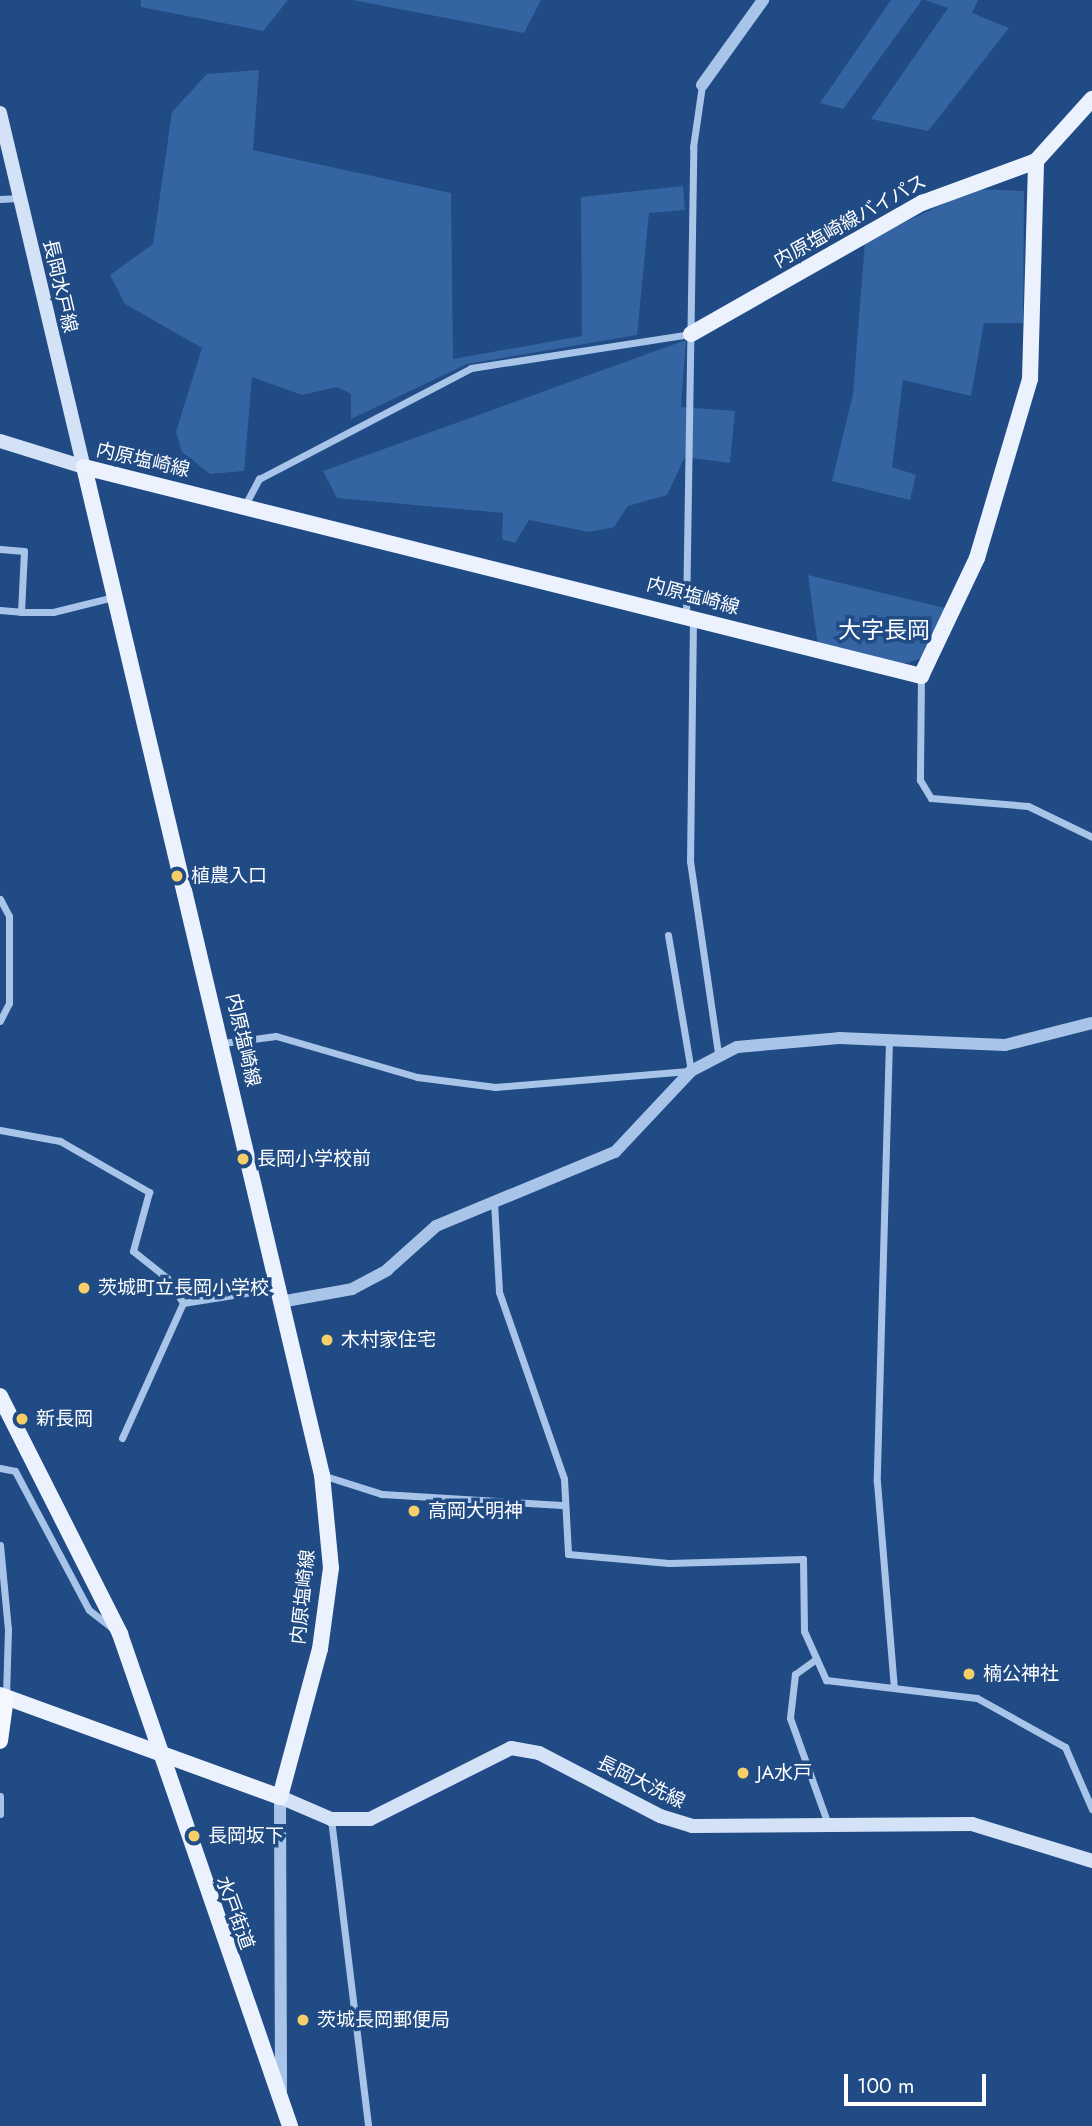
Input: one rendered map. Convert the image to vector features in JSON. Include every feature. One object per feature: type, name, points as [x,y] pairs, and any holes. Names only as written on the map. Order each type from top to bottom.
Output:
[{"type":"highway","points":[[0,1741],[3,1696]]},
{"type":"main road","points":[[920,676],[977,558],[1030,379],[1036,161],[1092,99]]},
{"type":"main road","name":"長岡水戸線","points":[[0,113],[83,467]]},
{"type":"main road","name":"内原塩崎線バイパス","points":[[691,334],[922,203],[1036,161]]},
{"type":"main road","points":[[0,442],[83,467]]},
{"type":"main road","name":"内原塩崎線","points":[[280,1797],[326,1614],[331,1542],[322,1475],[223,1043],[83,467],[244,505],[920,676]]},
{"type":"main road","name":"水戸街道","points":[[0,1396],[120,1634],[155,1749],[290,2126]]},
{"type":"main road","points":[[3,1696],[155,1749],[280,1797]]},
{"type":"main road","name":"長岡大洗線","points":[[280,1797],[331,1819],[387,1814],[485,1756],[511,1748],[539,1753],[660,1816],[692,1826],[972,1824],[1092,1861]]},
{"type":"street","points":[[718,1054],[690,861],[692,147],[702,85],[763,0]]},
{"type":"street","points":[[0,199],[19,198]]},
{"type":"street","points":[[244,505],[259,479],[471,368],[691,334]]},
{"type":"street","points":[[0,550],[24,551],[21,612]]},
{"type":"street","points":[[0,610],[53,612],[114,597]]},
{"type":"street","points":[[920,676],[920,780],[931,798],[1028,806],[1092,837]]},
{"type":"street","points":[[0,899],[9,916],[9,1003],[0,1021]]},
{"type":"street","points":[[668,935],[691,1071]]},
{"type":"street","points":[[183,1303],[352,1289],[387,1270],[436,1226],[625,1146],[691,1071],[718,1054],[776,1039],[1005,1045],[1092,1023]]},
{"type":"street","points":[[223,1043],[276,1036],[417,1077],[495,1087],[691,1071]]},
{"type":"street","points":[[889,1040],[877,1482],[894,1687]]},
{"type":"street","points":[[0,1130],[60,1141],[149,1192],[134,1251],[167,1278],[183,1303]]},
{"type":"street","points":[[494,1202],[499,1292],[547,1421],[564,1479],[562,1505],[571,1522],[568,1554],[669,1563],[803,1559],[804,1631],[816,1659],[833,1685],[894,1687],[977,1698],[1013,1723],[1056,1740],[1077,1767],[1092,1809]]},
{"type":"street","points":[[122,1438],[183,1303]]},
{"type":"street","points":[[0,1468],[15,1471],[89,1609],[120,1634]]},
{"type":"street","points":[[322,1475],[382,1494],[562,1505]]},
{"type":"street","points":[[0,1545],[8,1629],[3,1696]]},
{"type":"street","points":[[816,1659],[795,1674],[790,1718],[829,1825]]},
{"type":"street","points":[[0,1796],[0,1814]]},
{"type":"street","points":[[280,1797],[281,2102]]},
{"type":"street","points":[[331,1819],[368,2126]]},
{"type":"street","points":[[262,2051],[282,2048]]},
{"type":"shaded area","points":[[141,0],[288,0],[263,31],[141,7]]},
{"type":"shaded area","points":[[352,0],[541,0],[524,33]]},
{"type":"shaded area","points":[[891,0],[922,0],[843,109],[820,103]]},
{"type":"shaded area","points":[[925,0],[978,0],[972,13],[1009,28],[928,131],[871,119],[948,8]]},
{"type":"shaded area","points":[[259,70],[253,150],[451,193],[453,359],[582,336],[581,197],[683,186],[685,210],[649,213],[637,335],[467,364],[351,419],[351,394],[337,387],[302,395],[252,377],[244,471],[210,474],[182,452],[176,432],[202,348],[125,304],[110,275],[153,244],[172,112],[207,74]]},
{"type":"shaded area","points":[[975,189],[1024,191],[1023,323],[984,323],[971,396],[903,380],[892,467],[916,475],[910,500],[832,481],[853,394],[865,241]]},
{"type":"shaded area","points":[[686,340],[681,407],[735,411],[730,463],[685,457],[667,495],[628,506],[614,527],[589,532],[529,520],[515,543],[502,539],[503,513],[337,498],[323,471]]},
{"type":"shaded area","points":[[808,575],[945,608],[941,652],[903,664],[818,646]]},
{"type":"place","name":"植農入口","points":[[177,876]]},
{"type":"place","name":"長岡小学校前","points":[[243,1159]]},
{"type":"place","name":"茨城町立長岡小学校","points":[[84,1288]]},
{"type":"place","name":"木村家住宅","points":[[327,1340]]},
{"type":"place","name":"新長岡","points":[[22,1419]]},
{"type":"place","name":"高岡大明神","points":[[414,1511]]},
{"type":"place","name":"楠公神社","points":[[969,1674]]},
{"type":"place","name":"JA水戸","points":[[743,1773]]},
{"type":"place","name":"長岡坂下","points":[[194,1836]]},
{"type":"place","name":"茨城長岡郵便局","points":[[303,2020]]},
{"type":"district","name":"大字長岡","points":[[884,630]]}]
